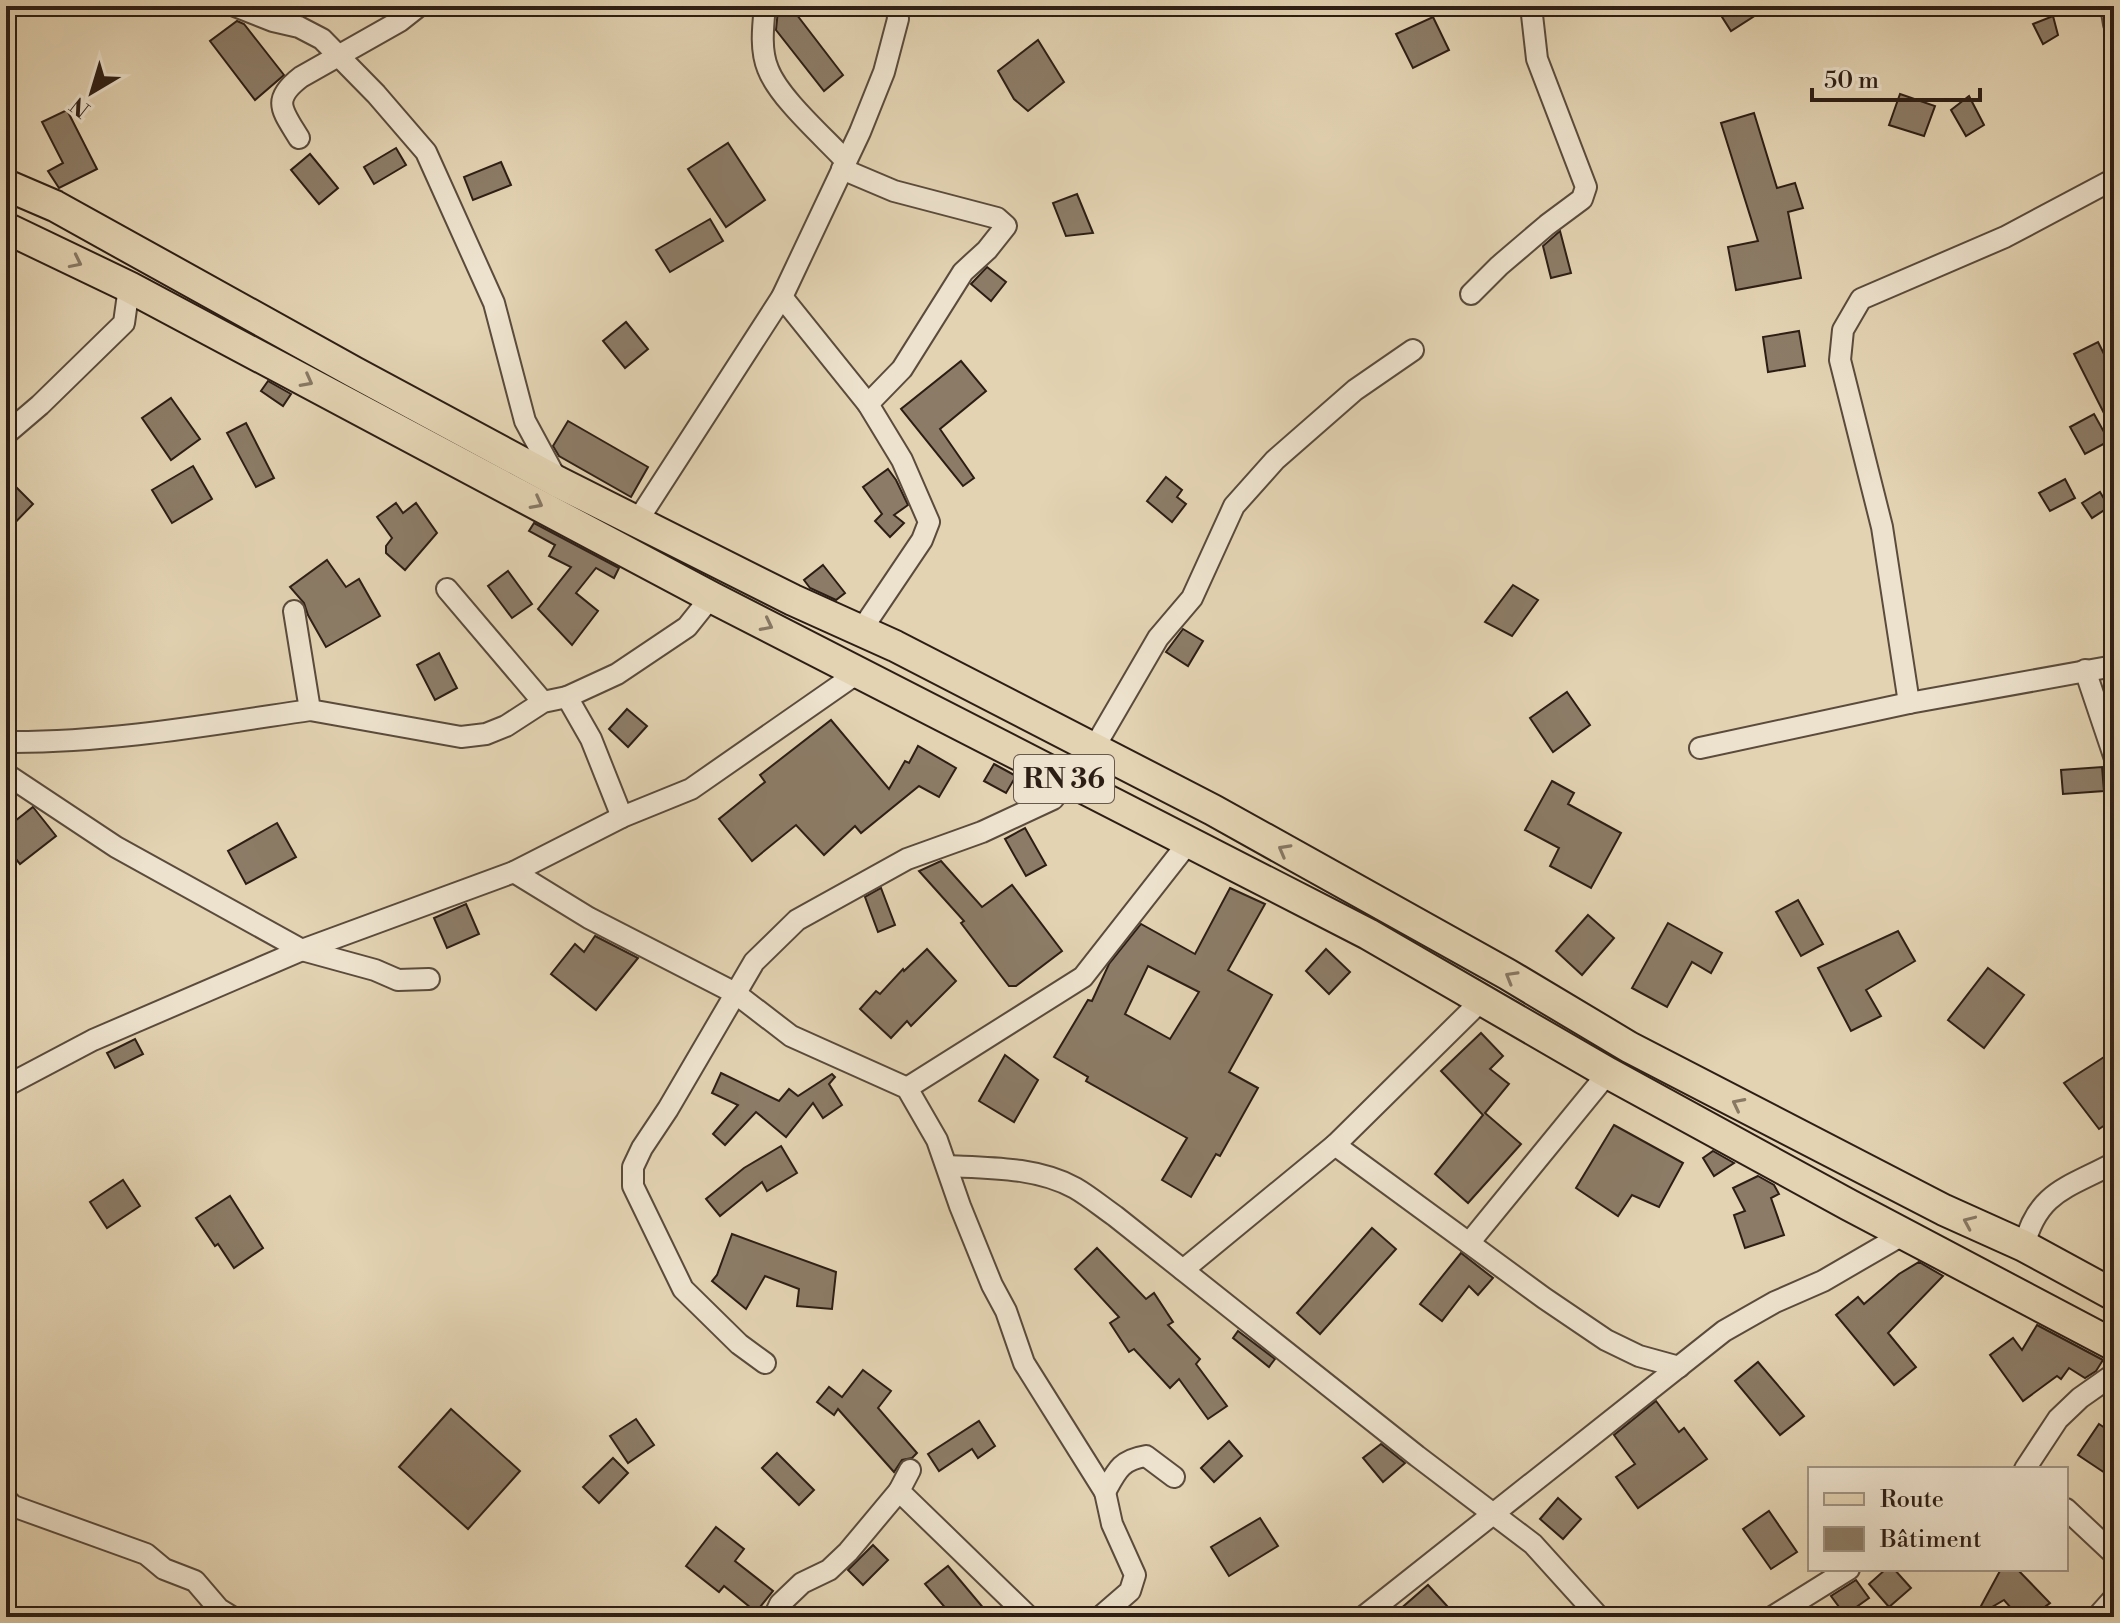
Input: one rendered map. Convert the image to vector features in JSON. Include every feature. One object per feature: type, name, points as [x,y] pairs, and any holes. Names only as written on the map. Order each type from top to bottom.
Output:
[{"type":"main road","name":"RN 36","points":[[6,185],[55,206],[354,372],[636,523],[895,646],[1213,810],[1507,974],[1629,1047],[1944,1210],[2024,1246],[2114,1295]]},
{"type":"main road","name":"RN 36","points":[[6,228],[129,287],[711,597],[1368,934],[1608,1073],[2114,1345]]},
{"type":"street","points":[[235,6],[273,21],[299,27],[322,39],[426,152],[494,303],[525,421],[558,482]]},
{"type":"street","points":[[299,138],[283,111],[281,98],[287,88],[400,21],[419,6]]},
{"type":"street","points":[[765,6],[762,31],[766,66],[776,85],[844,165],[905,194],[997,218],[1006,226],[987,250],[963,272],[925,337],[902,369],[868,404]]},
{"type":"street","points":[[636,523],[782,297],[884,72],[898,19],[897,6]]},
{"type":"street","points":[[1471,294],[1547,225],[1582,199],[1586,187],[1537,59],[1531,6]]},
{"type":"street","points":[[2111,6],[2114,24]]},
{"type":"street","points":[[1909,703],[1882,527],[1840,360],[1843,330],[1861,299],[2005,237],[2114,179]]},
{"type":"street","points":[[6,434],[124,323],[129,287]]},
{"type":"street","points":[[782,297],[868,404],[902,460],[929,522],[922,540],[860,632]]},
{"type":"street","points":[[1094,748],[1158,638],[1192,598],[1234,506],[1275,460],[1355,390],[1413,350]]},
{"type":"street","points":[[447,589],[543,702]]},
{"type":"street","points":[[6,742],[54,743],[132,736],[310,710],[461,737],[486,734],[506,726],[543,702],[567,697],[617,674],[687,627],[711,597]]},
{"type":"street","points":[[294,611],[310,710]]},
{"type":"street","points":[[1700,748],[1909,703],[2114,666]]},
{"type":"street","points":[[2085,670],[2114,756]]},
{"type":"street","points":[[6,1086],[93,1040],[302,950],[514,872],[622,817],[691,789],[859,672]]},
{"type":"street","points":[[567,697],[591,739],[622,817]]},
{"type":"street","points":[[6,774],[116,847],[302,950],[375,970],[398,980],[429,979]]},
{"type":"street","points":[[765,1363],[739,1344],[683,1289],[633,1186],[633,1167],[642,1148],[754,962],[797,920],[907,859],[982,832],[1053,799],[1067,781]]},
{"type":"street","points":[[907,1088],[1083,977],[1188,843]]},
{"type":"street","points":[[514,872],[589,918],[735,993],[791,1036],[907,1088],[937,1140],[960,1206],[1006,1311],[1024,1363],[1105,1492],[1112,1524],[1135,1575],[1130,1591],[1100,1617]]},
{"type":"street","points":[[1183,1270],[1335,1145],[1483,999]]},
{"type":"street","points":[[1469,1243],[1608,1073]]},
{"type":"street","points":[[1335,1145],[1606,1340],[1639,1356],[1679,1367]]},
{"type":"street","points":[[2024,1246],[2030,1223],[2045,1202],[2062,1189],[2114,1163]]},
{"type":"street","points":[[947,1166],[1031,1173],[1053,1178],[1096,1202],[1533,1544],[1599,1617]]},
{"type":"street","points":[[1363,1617],[1724,1331],[1775,1302],[1823,1281],[1904,1234]]},
{"type":"street","points":[[2025,1467],[2058,1419],[2080,1398],[2114,1374]]},
{"type":"street","points":[[1105,1492],[1116,1471],[1129,1459],[1146,1456],[1174,1477]]},
{"type":"street","points":[[774,1617],[780,1604],[802,1583],[829,1570],[848,1552],[899,1491],[910,1470]]},
{"type":"street","points":[[899,1491],[1029,1617]]},
{"type":"street","points":[[6,1499],[13,1506],[146,1554],[164,1569],[195,1581],[219,1609],[232,1617]]},
{"type":"street","points":[[2068,1511],[2114,1554]]},
{"type":"street","points":[[1772,1617],[1846,1571]]},
{"type":"street","points":[[2097,1617],[2114,1598]]},
{"type":"building","points":[[781,6],[790,6],[843,75],[824,91],[776,30]]},
{"type":"building","points":[[1715,6],[1770,6],[1731,31]]},
{"type":"building","points":[[2053,16],[2058,35],[2043,44],[2033,24]]},
{"type":"building","points":[[1433,17],[1449,50],[1413,68],[1396,34]]},
{"type":"building","points":[[237,21],[244,24],[284,75],[255,100],[210,41]]},
{"type":"building","points":[[1038,40],[1064,82],[1028,111],[1014,99],[998,71]]},
{"type":"building","points":[[1900,94],[1935,106],[1924,136],[1889,125]]},
{"type":"building","points":[[1969,96],[1984,125],[1966,136],[1951,110]]},
{"type":"building","points":[[67,110],[97,169],[59,188],[48,171],[63,163],[42,122]]},
{"type":"building","points":[[1754,113],[1777,188],[1795,183],[1803,208],[1788,212],[1801,278],[1736,290],[1728,247],[1758,241],[1721,123]]},
{"type":"building","points":[[728,143],[765,200],[726,227],[688,169]]},
{"type":"building","points":[[396,148],[406,165],[374,184],[364,167]]},
{"type":"building","points":[[310,154],[338,188],[319,204],[291,170]]},
{"type":"building","points":[[501,162],[511,185],[473,200],[464,177]]},
{"type":"building","points":[[1077,194],[1093,233],[1066,236],[1053,203]]},
{"type":"building","points":[[710,219],[723,241],[670,272],[656,250]]},
{"type":"building","points":[[1560,231],[1571,273],[1551,278],[1543,246]]},
{"type":"building","points":[[987,267],[1006,282],[991,301],[971,284]]},
{"type":"building","points":[[626,322],[648,349],[625,368],[603,341]]},
{"type":"building","points":[[1799,331],[1805,366],[1768,372],[1763,337]]},
{"type":"building","points":[[2098,342],[2114,374],[2114,433],[2074,354]]},
{"type":"building","points":[[961,361],[986,391],[940,429],[974,478],[963,486],[901,409]]},
{"type":"building","points":[[268,381],[291,394],[283,406],[261,391]]},
{"type":"building","points":[[171,398],[200,439],[171,460],[142,418]]},
{"type":"building","points":[[2094,414],[2109,441],[2085,454],[2070,427]]},
{"type":"building","points":[[568,421],[648,467],[631,497],[559,456],[553,446]]},
{"type":"building","points":[[246,423],[274,478],[256,487],[227,433]]},
{"type":"building","points":[[193,466],[212,499],[172,523],[152,490]]},
{"type":"building","points":[[888,469],[908,505],[894,515],[904,523],[890,537],[875,521],[882,514],[863,487]]},
{"type":"building","points":[[6,477],[33,504],[6,532]]},
{"type":"building","points":[[1166,477],[1182,490],[1177,497],[1186,504],[1172,522],[1147,501]]},
{"type":"building","points":[[2065,479],[2075,498],[2050,511],[2039,493]]},
{"type":"building","points":[[2100,492],[2109,507],[2092,518],[2082,503]]},
{"type":"building","points":[[396,503],[403,513],[416,503],[437,533],[405,570],[386,553],[386,546],[392,538],[377,517]]},
{"type":"building","points":[[534,523],[619,568],[614,578],[596,568],[576,593],[598,611],[572,645],[538,609],[571,567],[549,556],[555,545],[529,531]]},
{"type":"building","points":[[327,560],[346,587],[359,579],[380,616],[326,647],[304,603],[290,587]]},
{"type":"building","points":[[823,565],[845,593],[836,600],[810,588],[804,580]]},
{"type":"building","points":[[508,571],[532,604],[512,618],[488,586]]},
{"type":"building","points":[[1513,585],[1538,600],[1512,636],[1485,622]]},
{"type":"building","points":[[1183,629],[1203,641],[1188,666],[1166,652]]},
{"type":"building","points":[[439,653],[457,688],[435,700],[417,665]]},
{"type":"building","points":[[1567,692],[1590,725],[1553,752],[1530,718]]},
{"type":"building","points":[[627,709],[647,726],[628,747],[609,729]]},
{"type":"building","points":[[831,720],[889,789],[918,746],[956,768],[939,797],[919,786],[861,833],[855,826],[824,855],[796,825],[752,861],[719,819],[765,782],[760,775]]},
{"type":"building","points":[[994,764],[1016,776],[1006,793],[984,781]]},
{"type":"building","points":[[2102,767],[2104,791],[2063,794],[2061,770]]},
{"type":"building","points":[[1552,781],[1574,793],[1568,804],[1621,833],[1591,888],[1550,866],[1559,848],[1525,830]]},
{"type":"building","points":[[33,807],[56,836],[20,864],[6,847],[6,828]]},
{"type":"building","points":[[277,823],[296,857],[246,884],[228,851]]},
{"type":"building","points":[[1025,828],[1046,865],[1026,876],[1005,839]]},
{"type":"building","points":[[941,861],[982,907],[1012,885],[1062,951],[1016,986],[1009,986],[961,923],[964,921],[919,871]]},
{"type":"building","points":[[881,888],[895,925],[878,932],[865,897]]},
{"type":"building","points":[[1230,888],[1265,904],[1228,970],[1272,995],[1229,1072],[1258,1088],[1220,1156],[1216,1154],[1191,1197],[1162,1180],[1187,1138],[1086,1081],[1088,1077],[1054,1057],[1088,1000],[1092,1001],[1109,964],[1141,924],[1195,954]],"holes":[[[1148,966],[1199,992],[1170,1039],[1125,1014]]]},
{"type":"building","points":[[1798,900],[1823,944],[1801,956],[1776,912]]},
{"type":"building","points":[[466,904],[479,934],[447,948],[434,918]]},
{"type":"building","points":[[1588,915],[1614,938],[1582,975],[1556,951]]},
{"type":"building","points":[[1668,923],[1722,953],[1711,973],[1692,962],[1667,1007],[1632,988]]},
{"type":"building","points":[[1898,931],[1915,961],[1866,990],[1881,1016],[1851,1031],[1818,968]]},
{"type":"building","points":[[595,936],[638,958],[596,1010],[551,974],[575,944],[584,952]]},
{"type":"building","points":[[927,949],[956,981],[911,1026],[907,1021],[891,1038],[860,1009],[876,991],[880,994]]},
{"type":"building","points":[[1326,949],[1350,972],[1329,994],[1306,971]]},
{"type":"building","points":[[1988,968],[2024,995],[1984,1048],[1948,1020]]},
{"type":"building","points":[[1481,1033],[1503,1056],[1490,1069],[1509,1084],[1485,1113],[1521,1144],[1468,1203],[1435,1174],[1483,1115],[1441,1071]]},
{"type":"building","points":[[135,1039],[143,1054],[115,1068],[107,1053]]},
{"type":"building","points":[[1005,1055],[1038,1080],[1014,1122],[979,1101]]},
{"type":"building","points":[[2104,1057],[2114,1071],[2114,1119],[2099,1129],[2064,1083]]},
{"type":"building","points":[[721,1073],[779,1101],[789,1089],[798,1096],[832,1074],[835,1077],[829,1084],[842,1105],[823,1118],[813,1103],[786,1137],[756,1112],[725,1145],[713,1134],[738,1105],[712,1093]]},
{"type":"building","points":[[1614,1125],[1683,1163],[1659,1207],[1632,1195],[1618,1216],[1576,1188]]},
{"type":"building","points":[[781,1146],[797,1173],[767,1191],[762,1182],[720,1216],[706,1199],[744,1168]]},
{"type":"building","points":[[1713,1151],[1734,1163],[1714,1176],[1703,1158]]},
{"type":"building","points":[[1758,1176],[1774,1185],[1779,1194],[1771,1198],[1784,1235],[1745,1248],[1734,1215],[1745,1211],[1733,1188]]},
{"type":"building","points":[[123,1180],[140,1206],[107,1228],[90,1202]]},
{"type":"building","points":[[230,1196],[263,1248],[234,1268],[196,1218]]},
{"type":"building","points":[[1372,1228],[1396,1249],[1320,1334],[1297,1313]]},
{"type":"building","points":[[732,1234],[836,1272],[832,1309],[797,1306],[799,1289],[765,1276],[746,1309],[712,1281]]},
{"type":"building","points":[[1097,1248],[1146,1299],[1154,1293],[1173,1322],[1168,1325],[1200,1359],[1196,1364],[1227,1406],[1208,1419],[1179,1379],[1170,1388],[1134,1349],[1129,1352],[1110,1323],[1119,1317],[1075,1269]]},
{"type":"building","points":[[1461,1253],[1493,1278],[1478,1295],[1469,1286],[1442,1321],[1420,1304]]},
{"type":"building","points":[[1919,1262],[1943,1276],[1888,1333],[1916,1367],[1894,1385],[1836,1315],[1858,1297],[1864,1304],[1899,1274]]},
{"type":"building","points":[[2037,1325],[2103,1360],[2096,1371],[2085,1378],[2069,1368],[2061,1379],[2057,1376],[2023,1401],[1990,1355],[2013,1338],[2022,1350]]},
{"type":"building","points":[[1238,1331],[1275,1359],[1269,1367],[1233,1338]]},
{"type":"building","points":[[1758,1362],[1804,1416],[1780,1435],[1735,1381]]},
{"type":"building","points":[[863,1370],[891,1391],[878,1408],[917,1453],[912,1458],[902,1460],[894,1472],[838,1409],[834,1415],[817,1402],[829,1387],[842,1397]]},
{"type":"building","points":[[1656,1401],[1679,1432],[1684,1428],[1707,1459],[1638,1508],[1616,1477],[1635,1464],[1614,1435]]},
{"type":"building","points":[[451,1409],[520,1471],[468,1529],[399,1467]]},
{"type":"building","points":[[636,1419],[654,1445],[628,1463],[610,1436]]},
{"type":"building","points":[[979,1421],[995,1446],[978,1458],[972,1449],[939,1471],[928,1454]]},
{"type":"building","points":[[2099,1424],[2114,1434],[2114,1479],[2078,1455]]},
{"type":"building","points":[[1229,1441],[1242,1456],[1214,1482],[1201,1468]]},
{"type":"building","points":[[1381,1444],[1405,1463],[1383,1482],[1363,1458]]},
{"type":"building","points":[[777,1453],[814,1490],[799,1505],[762,1468]]},
{"type":"building","points":[[613,1458],[628,1473],[599,1503],[583,1487]]},
{"type":"building","points":[[1558,1498],[1581,1519],[1563,1539],[1540,1519]]},
{"type":"building","points":[[1769,1511],[1797,1552],[1771,1569],[1743,1529]]},
{"type":"building","points":[[1260,1518],[1278,1546],[1229,1576],[1211,1547]]},
{"type":"building","points":[[716,1527],[744,1549],[735,1561],[773,1591],[756,1612],[724,1586],[719,1592],[686,1566]]},
{"type":"building","points":[[873,1545],[888,1560],[863,1585],[848,1570]]},
{"type":"building","points":[[948,1566],[991,1617],[953,1617],[925,1584]]},
{"type":"building","points":[[1884,1571],[1896,1571],[1911,1588],[1889,1607],[1869,1584]]},
{"type":"building","points":[[2000,1571],[2019,1571],[2050,1603],[2031,1617],[2019,1617],[2004,1600],[1975,1617]]},
{"type":"building","points":[[1856,1580],[1869,1598],[1845,1615],[1831,1596]]},
{"type":"building","points":[[1428,1585],[1457,1617],[1391,1617]]}]
